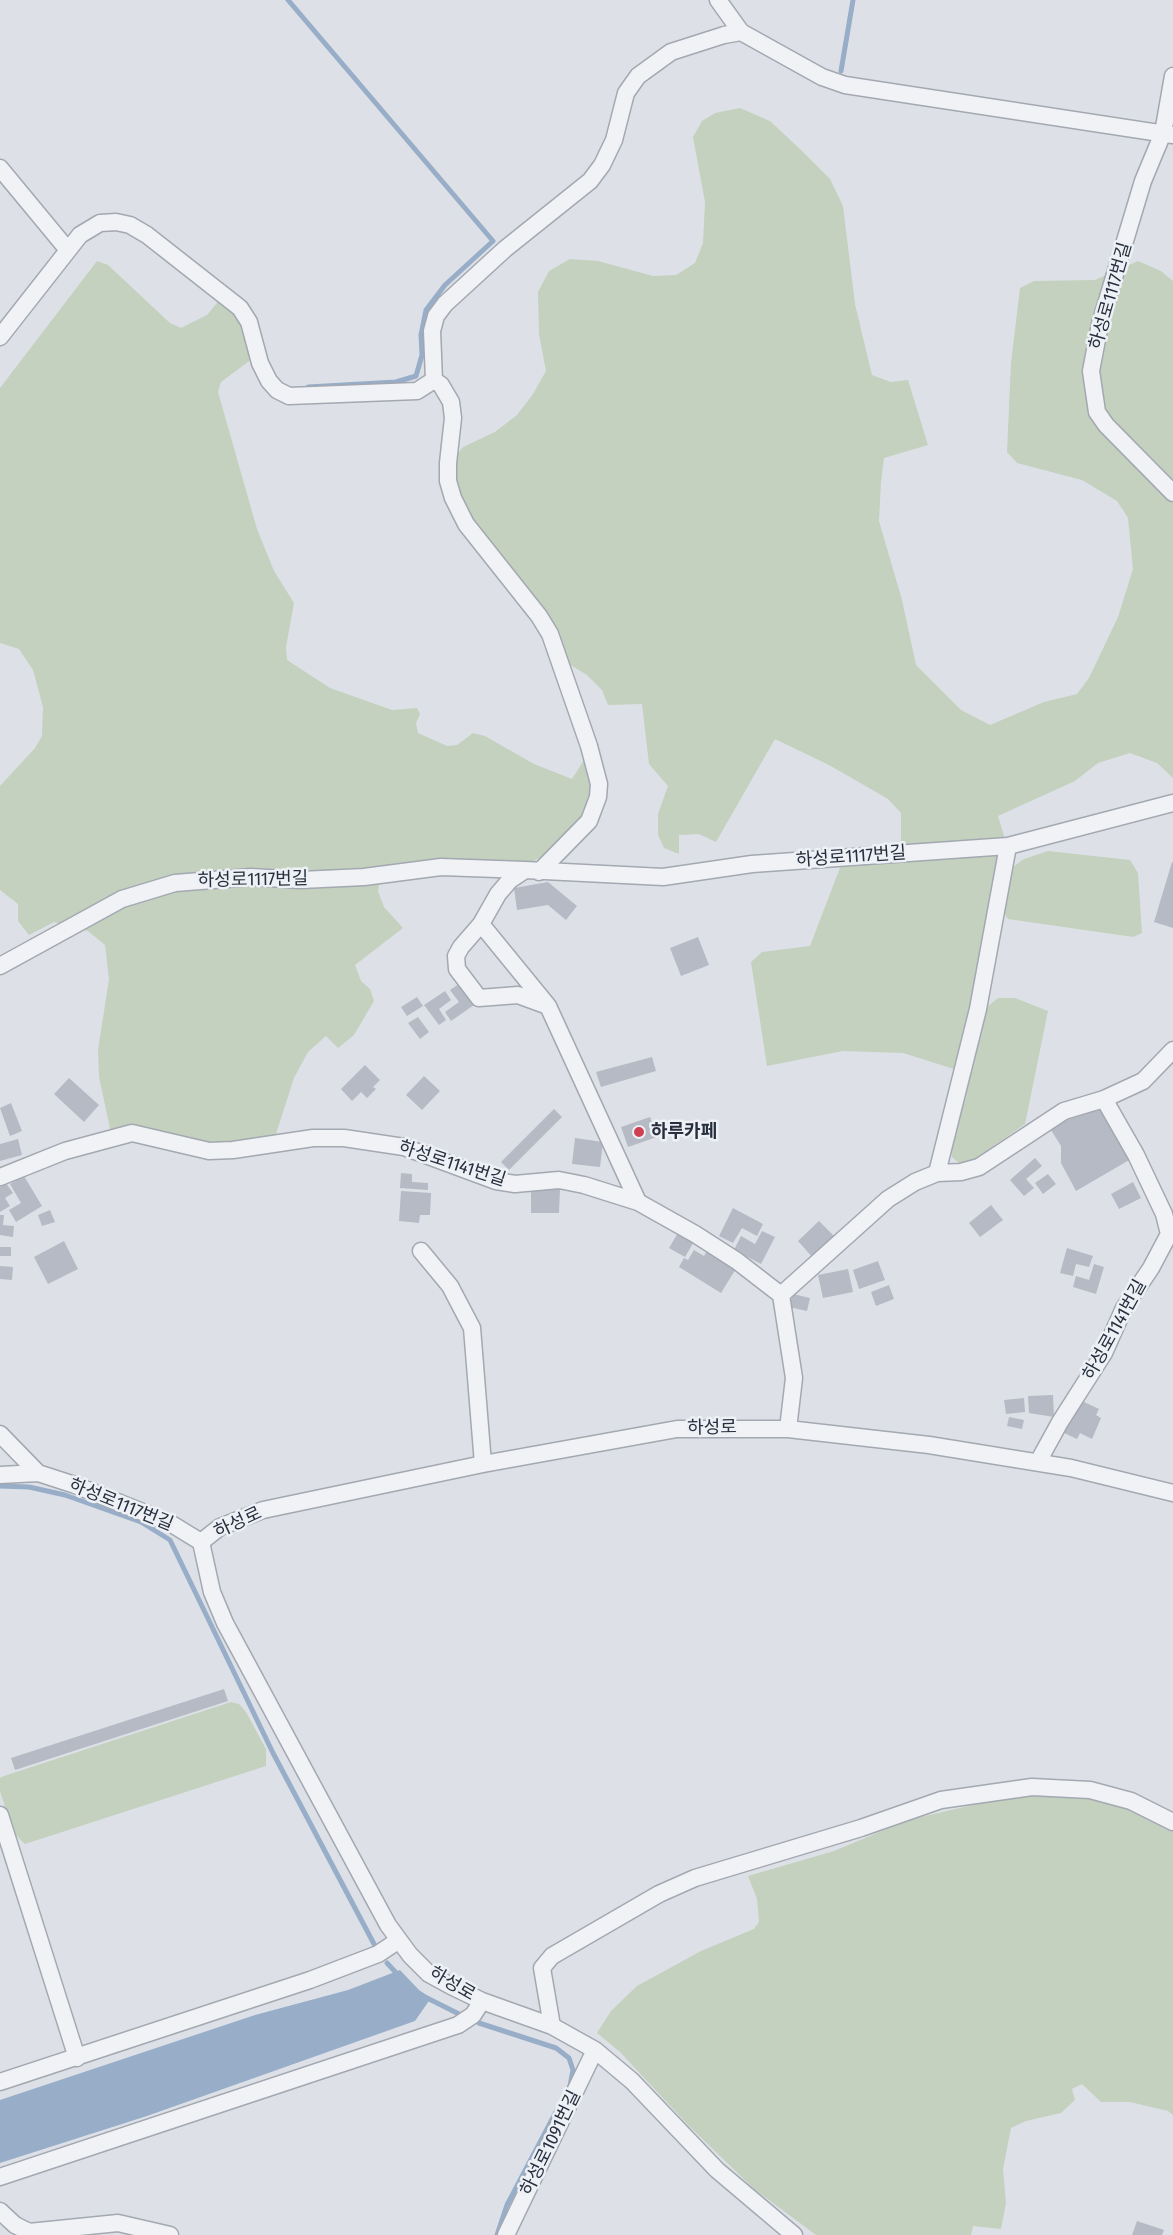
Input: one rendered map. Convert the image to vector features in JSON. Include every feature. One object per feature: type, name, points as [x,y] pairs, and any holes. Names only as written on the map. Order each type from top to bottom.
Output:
[{"type":"street","points":[[718,0],[741,32],[822,77],[845,86],[1168,134]]},
{"type":"street","points":[[548,1006],[518,995],[500,994],[479,998],[457,969],[456,956],[481,924],[498,894],[510,880],[532,871],[589,821],[598,797],[599,784],[589,746],[550,634],[526,599],[466,524],[453,498],[448,481],[453,418],[451,402],[441,386],[434,380],[432,331],[436,316],[463,286],[590,181],[602,165],[614,140],[626,93],[638,76],[670,52],[723,35],[741,32]]},
{"type":"street","name":"하성로1117번길","points":[[1173,76],[1168,134],[1143,181],[1100,324],[1091,371],[1097,412],[1106,425],[1173,493]]},
{"type":"street","points":[[0,168],[67,249]]},
{"type":"street","points":[[0,337],[51,275],[67,249],[89,228],[100,223],[116,222],[130,225],[147,235],[240,308],[249,322],[268,381],[289,396],[417,390],[434,380]]},
{"type":"street","name":"하성로1117번길","points":[[0,966],[122,899],[175,883],[251,878],[301,880],[364,877],[441,867],[663,877],[752,864],[1008,846],[1173,803]]},
{"type":"street","points":[[936,1173],[978,1009],[1008,846]]},
{"type":"street","points":[[481,924],[548,1006],[638,1202]]},
{"type":"street","points":[[788,1429],[794,1378],[781,1295],[888,1199],[915,1182],[936,1173],[961,1172],[979,1167],[1064,1111],[1104,1099],[1143,1081],[1173,1050]]},
{"type":"street","name":"하성로1141번길","points":[[1038,1462],[1060,1422],[1104,1353],[1124,1308],[1156,1260],[1169,1234],[1164,1214],[1136,1155],[1104,1099]]},
{"type":"street","name":"하성로1141번길","points":[[0,1178],[65,1151],[132,1133],[209,1150],[234,1150],[312,1138],[344,1138],[405,1147],[496,1181],[515,1184],[560,1180],[638,1202],[737,1261],[781,1295]]},
{"type":"street","points":[[421,1251],[450,1286],[472,1328],[483,1464]]},
{"type":"street","name":"하성로","points":[[794,2235],[717,2170],[632,2081],[595,2050],[552,2026],[482,2001],[429,1974],[399,1940],[388,1925],[225,1623],[212,1592],[201,1542],[220,1527],[263,1510],[483,1464],[677,1429],[788,1429],[929,1445],[1038,1462],[1138,1483],[1173,1493]]},
{"type":"street","name":"하성로1117번길","points":[[0,1434],[38,1473]]},
{"type":"street","name":"하성로1117번길","points":[[0,1475],[38,1473],[144,1511],[170,1523],[201,1542]]},
{"type":"street","points":[[552,2026],[542,1968],[552,1956],[659,1894],[695,1878],[850,1832],[941,1800],[1032,1787],[1090,1790],[1131,1801],[1173,1822]]},
{"type":"street","points":[[0,1815],[77,2058]]},
{"type":"street","points":[[0,2082],[342,1969],[378,1954],[399,1940]]},
{"type":"street","points":[[0,2177],[458,2025],[473,2015],[482,2001]]},
{"type":"street","name":"하성로1091번길","points":[[506,2235],[595,2050]]},
{"type":"street","points":[[0,2211],[15,2226],[29,2232],[118,2223],[170,2235]]},
{"type":"green space","points":[[740,108],[770,121],[801,150],[830,179],[843,206],[855,304],[872,375],[891,382],[908,380],[928,445],[884,458],[881,482],[879,521],[902,600],[916,665],[961,710],[990,725],[1044,702],[1077,694],[1089,678],[1118,617],[1133,569],[1128,518],[1117,501],[1082,480],[1017,463],[1007,452],[1011,363],[1020,288],[1034,281],[1095,280],[1138,261],[1161,271],[1173,281],[1173,778],[1157,763],[1130,753],[1098,763],[1075,781],[998,816],[1004,836],[969,1017],[954,1069],[903,1053],[843,1051],[767,1066],[751,962],[762,952],[810,946],[841,865],[886,860],[901,840],[901,813],[888,799],[829,765],[775,739],[716,842],[699,834],[679,835],[679,854],[664,848],[658,835],[658,814],[668,786],[649,764],[642,704],[608,705],[602,690],[587,675],[569,664],[469,517],[458,494],[453,474],[455,457],[463,447],[495,432],[517,415],[533,394],[546,371],[539,334],[538,292],[549,271],[570,259],[598,261],[653,276],[676,275],[695,263],[703,243],[705,202],[693,137],[702,121],[715,113]]},
{"type":"green space","points":[[97,261],[108,265],[170,323],[181,328],[207,315],[221,298],[244,324],[252,359],[221,382],[218,392],[257,529],[274,571],[294,603],[286,647],[287,660],[330,688],[392,710],[417,708],[420,714],[416,723],[418,733],[447,746],[457,745],[473,733],[485,736],[534,764],[572,779],[586,757],[593,780],[586,816],[544,855],[534,861],[381,869],[378,891],[384,907],[403,928],[355,965],[361,981],[370,989],[374,1001],[354,1035],[338,1048],[326,1036],[308,1052],[294,1078],[275,1137],[227,1145],[111,1133],[99,1077],[98,1050],[109,979],[105,945],[88,931],[54,922],[29,935],[18,921],[18,904],[0,890],[0,786],[35,748],[42,736],[43,707],[33,670],[19,649],[0,643],[0,388]]},
{"type":"green space","points":[[1048,851],[1130,860],[1138,873],[1142,933],[1133,937],[1008,919],[1003,911],[1013,867],[1024,859]]},
{"type":"green space","points":[[998,998],[1015,998],[1048,1011],[1025,1124],[975,1159],[959,1163],[952,1157],[950,1146],[987,1007]]},
{"type":"green space","points":[[231,1702],[239,1704],[246,1712],[266,1749],[266,1766],[25,1844],[13,1832],[0,1791],[0,1778]]},
{"type":"green space","points":[[1067,1791],[1138,1806],[1173,1828],[1173,2115],[1168,2111],[1130,2102],[1101,2102],[1082,2084],[1072,2089],[1075,2100],[1061,2113],[1026,2121],[1011,2128],[1003,2169],[1006,2203],[1001,2229],[973,2226],[971,2235],[816,2235],[754,2189],[688,2125],[620,2052],[597,2033],[611,2011],[637,1986],[701,1951],[754,1929],[759,1922],[757,1899],[748,1876],[834,1851],[908,1820],[1007,1797]]},
{"type":"water","points":[[400,1970],[419,1990],[431,1998],[415,2021],[147,2116],[0,2163],[0,2100],[255,2015],[348,1990]]},
{"type":"building","points":[[1173,862],[1173,928],[1154,922]]},
{"type":"building","points":[[548,882],[577,906],[566,920],[548,905],[517,910],[514,888]]},
{"type":"building","points":[[698,937],[709,965],[681,976],[670,948]]},
{"type":"building","points":[[459,984],[474,1005],[451,1021],[445,1012],[459,1002],[450,990]]},
{"type":"building","points":[[445,991],[451,1000],[439,1009],[446,1020],[439,1025],[424,1005]]},
{"type":"building","points":[[417,997],[423,1006],[407,1016],[401,1007]]},
{"type":"building","points":[[418,1017],[429,1032],[420,1039],[408,1023]]},
{"type":"building","points":[[652,1057],[656,1071],[601,1087],[596,1072]]},
{"type":"building","points":[[365,1065],[380,1080],[373,1087],[376,1089],[367,1098],[361,1092],[352,1101],[341,1089]]},
{"type":"building","points":[[424,1076],[440,1091],[422,1110],[406,1095]]},
{"type":"building","points":[[69,1078],[99,1105],[84,1122],[54,1094]]},
{"type":"building","points":[[11,1103],[22,1131],[10,1136],[0,1108]]},
{"type":"building","points":[[554,1109],[562,1117],[509,1170],[501,1162]]},
{"type":"building","points":[[1103,1109],[1131,1159],[1076,1191],[1061,1163],[1061,1146],[1051,1130],[1074,1116]]},
{"type":"building","name":"하루카페","points":[[650,1117],[657,1137],[628,1147],[621,1127]]},
{"type":"building","points":[[575,1138],[603,1142],[600,1167],[572,1164]]},
{"type":"building","points":[[18,1139],[22,1155],[0,1161],[0,1144]]},
{"type":"building","points":[[1035,1158],[1042,1166],[1026,1179],[1034,1188],[1024,1196],[1010,1180]]},
{"type":"building","points":[[401,1173],[412,1174],[412,1182],[428,1183],[428,1190],[400,1188]]},
{"type":"building","points":[[1048,1174],[1056,1184],[1043,1194],[1035,1183]]},
{"type":"building","points":[[24,1176],[42,1206],[16,1222],[9,1210],[21,1203],[10,1184]]},
{"type":"building","points":[[1133,1182],[1141,1198],[1119,1209],[1111,1194]]},
{"type":"building","points":[[6,1183],[13,1193],[5,1198],[10,1206],[0,1212],[0,1187]]},
{"type":"building","points":[[531,1189],[560,1189],[559,1213],[531,1213]]},
{"type":"building","points":[[401,1191],[431,1193],[430,1215],[420,1215],[419,1223],[399,1221]]},
{"type":"building","points":[[991,1205],[1003,1220],[980,1237],[969,1223]]},
{"type":"building","points":[[733,1208],[763,1224],[757,1236],[742,1228],[733,1243],[719,1236]]},
{"type":"building","points":[[50,1210],[55,1222],[42,1226],[38,1215]]},
{"type":"building","points":[[0,1215],[4,1215],[3,1225],[14,1226],[13,1237],[0,1235]]},
{"type":"building","points":[[819,1221],[836,1238],[814,1259],[798,1241]]},
{"type":"building","points":[[679,1231],[695,1240],[685,1257],[669,1248]]},
{"type":"building","points":[[762,1231],[775,1237],[761,1264],[734,1250],[741,1236],[755,1244]]},
{"type":"building","points":[[64,1241],[78,1269],[48,1284],[34,1257]]},
{"type":"building","points":[[0,1247],[11,1247],[11,1256],[0,1256]]},
{"type":"building","points":[[1067,1248],[1093,1256],[1089,1267],[1076,1264],[1073,1276],[1060,1273]]},
{"type":"building","points":[[708,1249],[737,1267],[721,1293],[679,1267],[684,1258],[688,1260],[694,1250],[704,1256]]},
{"type":"building","points":[[878,1261],[885,1280],[859,1289],[853,1270]]},
{"type":"building","points":[[1094,1264],[1104,1267],[1096,1294],[1073,1287],[1076,1276],[1089,1280]]},
{"type":"building","points":[[0,1266],[13,1267],[12,1280],[0,1279]]},
{"type":"building","points":[[848,1269],[853,1292],[823,1298],[818,1275]]},
{"type":"building","points":[[889,1285],[894,1299],[876,1306],[871,1292]]},
{"type":"building","points":[[793,1294],[810,1298],[807,1311],[789,1307]]},
{"type":"building","points":[[1053,1395],[1054,1417],[1029,1413],[1028,1396]]},
{"type":"building","points":[[1024,1398],[1025,1412],[1006,1414],[1004,1400]]},
{"type":"building","points":[[1080,1400],[1099,1409],[1096,1415],[1101,1418],[1092,1439],[1080,1433],[1077,1439],[1064,1433]]},
{"type":"building","points":[[1009,1417],[1024,1420],[1022,1429],[1007,1426]]},
{"type":"building","points":[[224,1689],[228,1701],[15,1770],[11,1758]]},
{"type":"building","points":[[1137,2221],[1164,2230],[1162,2235],[1132,2235]]},
{"type":"waterway","points":[[288,0],[493,241],[445,285],[426,310],[421,335],[422,355],[416,376],[396,382],[308,387]]},
{"type":"waterway","points":[[841,71],[853,0]]},
{"type":"waterway","points":[[0,1486],[29,1487],[65,1495],[141,1522],[170,1540],[273,1753],[374,1944]]},
{"type":"waterway","points":[[387,1963],[400,1977]]},
{"type":"waterway","points":[[425,1997],[459,2014]]},
{"type":"waterway","points":[[479,2023],[556,2048],[569,2058],[573,2070],[570,2086]]},
{"type":"waterway","points":[[497,2235],[507,2205],[557,2110]]},
{"type":"place","name":"하루카페","points":[[639,1132]]}]
